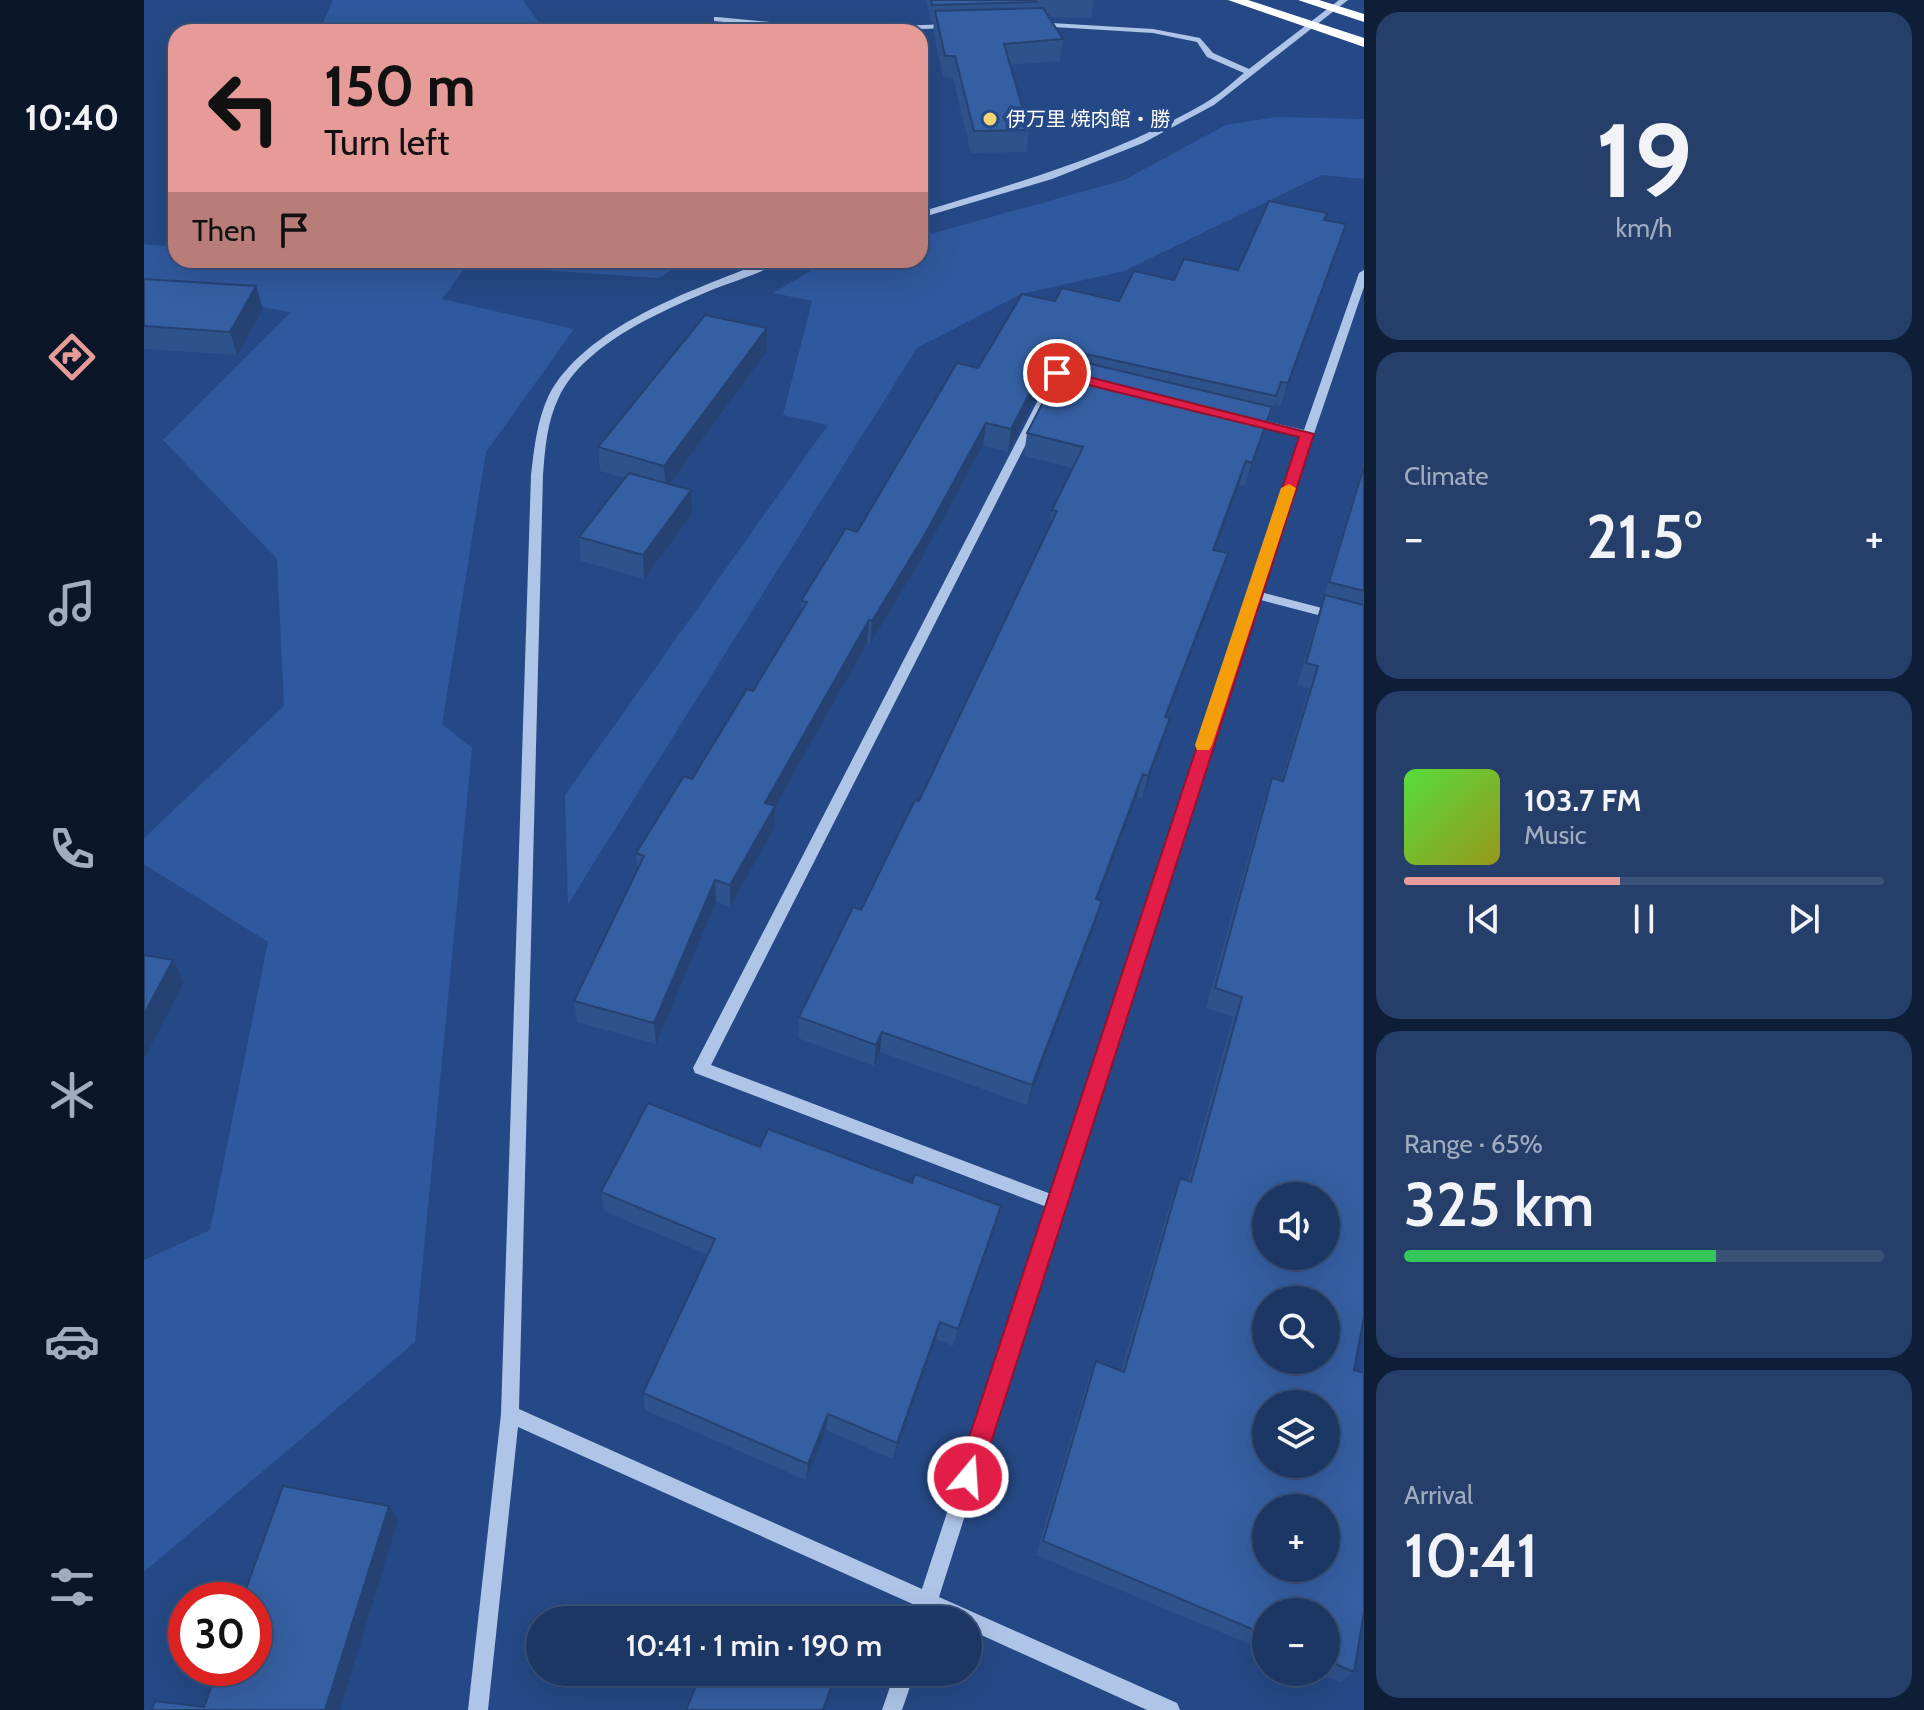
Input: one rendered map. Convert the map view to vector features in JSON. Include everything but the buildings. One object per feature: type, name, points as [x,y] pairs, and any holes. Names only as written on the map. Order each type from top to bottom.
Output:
[{"type":"highway","points":[[1235,0],[1364,43]]},
{"type":"highway","points":[[1305,0],[1339,5],[1364,18]]},
{"type":"street","points":[[928,213],[1049,177],[1140,141],[1211,103],[1339,5]]},
{"type":"street","points":[[717,19],[770,24]]},
{"type":"street","points":[[1025,24],[1153,31],[1200,40],[1210,55],[1251,73]]},
{"type":"street","points":[[928,26],[966,25]]},
{"type":"street","points":[[478,1710],[510,1414],[537,475],[542,430],[559,388],[593,351],[638,323],[759,268]]},
{"type":"street","points":[[927,1606],[1253,594],[1364,273]]},
{"type":"street","points":[[1055,1203],[701,1068],[1057,373],[1086,381]]},
{"type":"street","points":[[1233,416],[1307,434]]},
{"type":"street","points":[[1253,594],[1364,623]]},
{"type":"street","points":[[510,1414],[929,1599],[1170,1710]]},
{"type":"street","points":[[892,1710],[900,1686]]},
{"type":"shaded area","points":[[333,0],[523,0],[540,24],[322,24]]},
{"type":"shaded area","points":[[1276,117],[1364,119],[1364,179],[1322,175],[1124,271],[1021,294],[917,348],[568,904],[565,795],[828,425],[783,415],[812,301],[773,293],[816,268],[928,268],[928,235],[1124,180],[1226,125]]},
{"type":"shaded area","points":[[144,244],[168,244],[168,268],[465,268],[442,299],[574,329],[486,452],[442,724],[472,748],[415,1342],[144,1572],[144,1260],[210,1230],[268,942],[144,864],[144,838],[284,706],[277,559],[163,440],[291,312],[144,287]]},
{"type":"shaded area","points":[[511,268],[675,268],[658,278]]},
{"type":"slow traffic","points":[[1203,745],[1289,488]]},
{"type":"place","name":"伊万里 焼肉館・勝","points":[[990,119]]},
{"type":"route","points":[[968,1477],[1307,434],[1057,373]]}]
